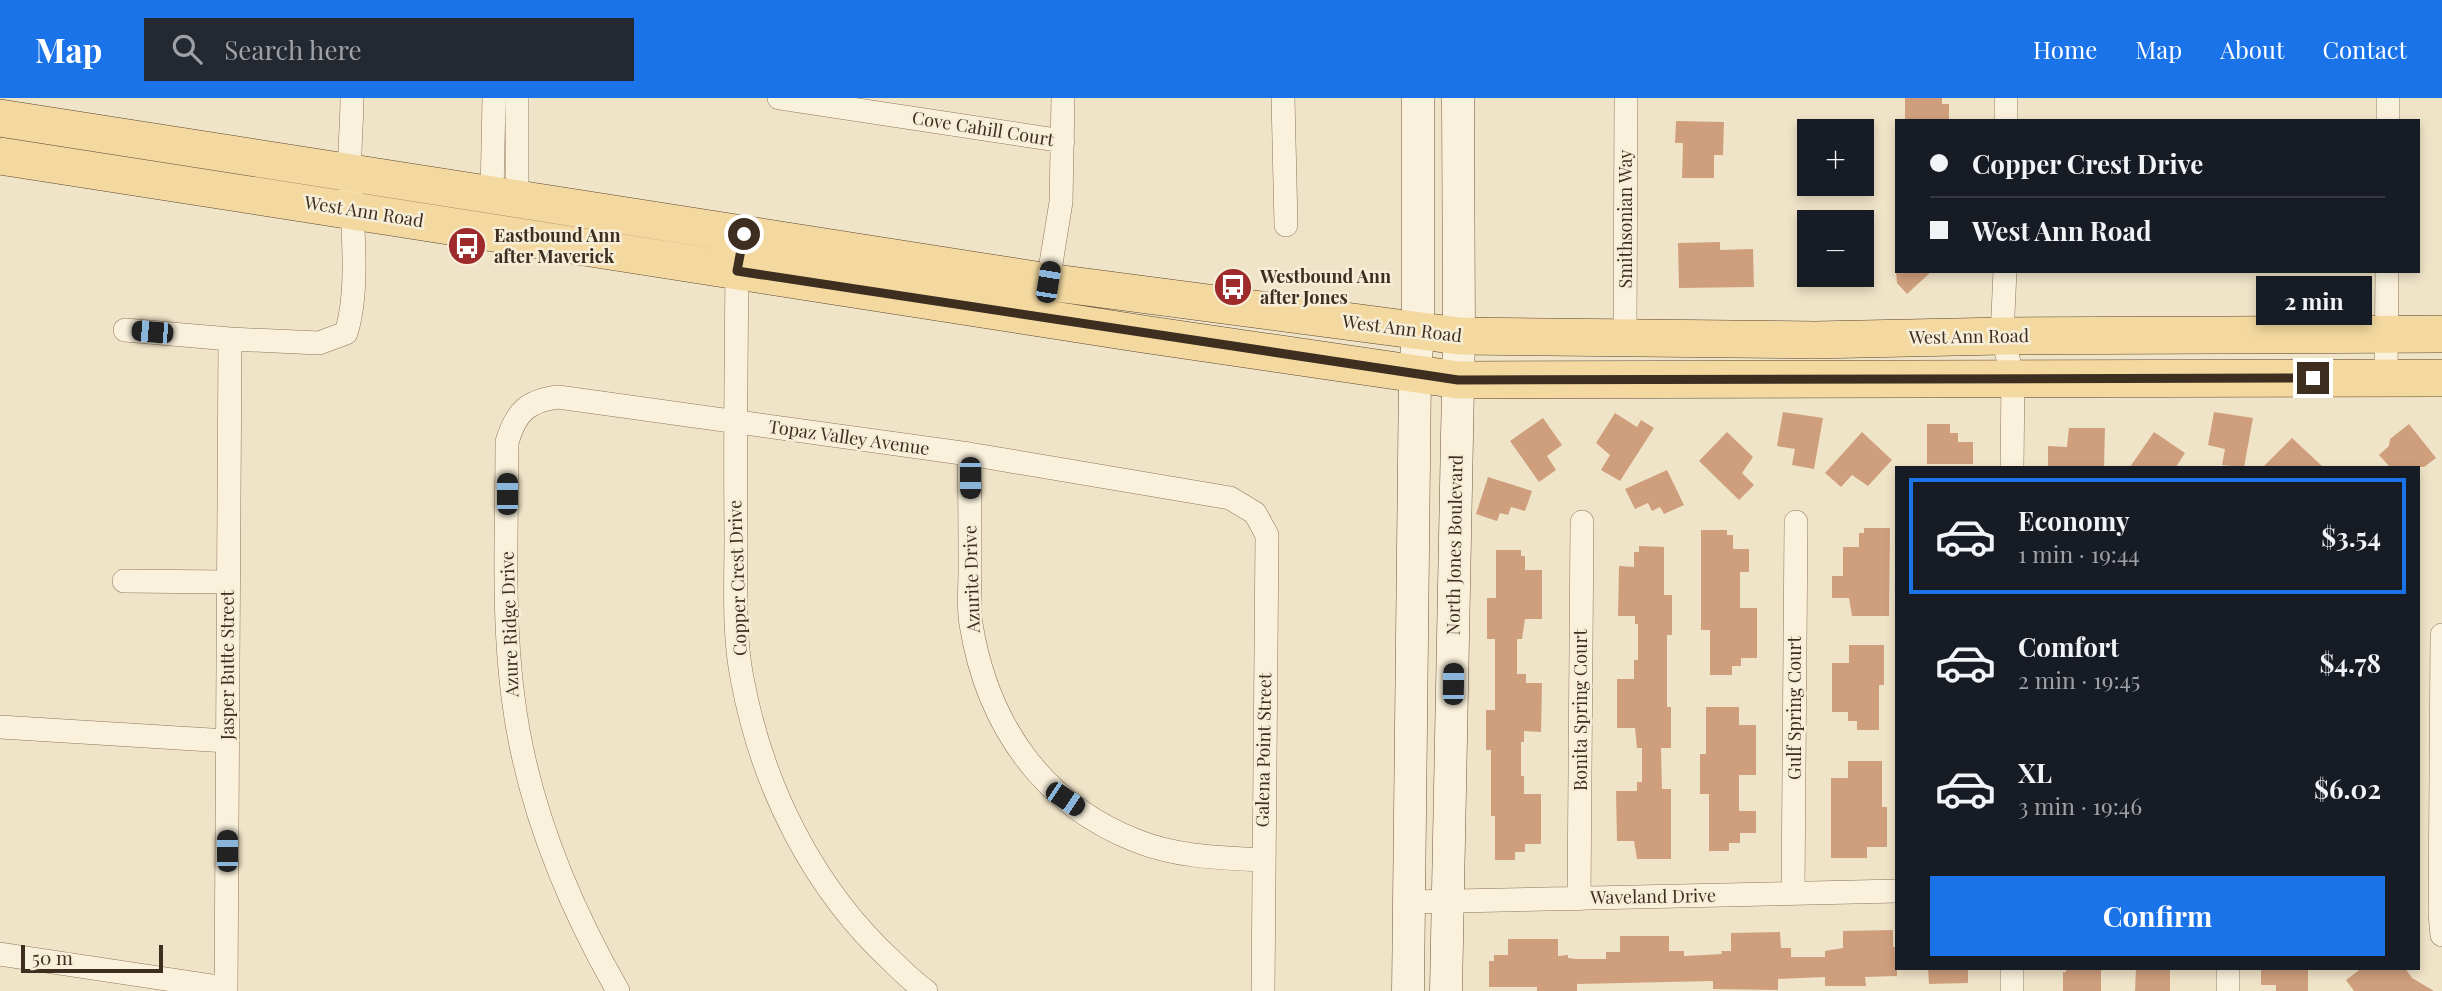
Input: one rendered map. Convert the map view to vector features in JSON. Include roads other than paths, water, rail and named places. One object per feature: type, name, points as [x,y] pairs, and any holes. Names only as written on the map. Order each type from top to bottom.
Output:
[{"type":"main road","points":[[1408,991],[1415,374],[1418,333],[1418,98]]},
{"type":"main road","name":"North Jones Boulevard","points":[[1446,991],[1459,337],[1458,98]]},
{"type":"main road","name":"West Ann Road","points":[[0,118],[1048,282],[1418,333],[1459,337],[1815,340],[2007,356],[2386,378],[2442,378]]},
{"type":"main road","name":"West Ann Road","points":[[0,156],[1458,380],[1736,381],[2007,356],[2387,334],[2442,334]]},
{"type":"main road","points":[[935,301],[1002,291],[1035,293],[1048,282]]},
{"type":"street","points":[[125,330],[319,343],[346,333],[352,314],[352,98]]},
{"type":"street","points":[[494,98],[504,197]]},
{"type":"street","points":[[504,197],[517,98]]},
{"type":"street","name":"Cove Cahill Court","points":[[779,98],[1063,141]]},
{"type":"street","points":[[1048,282],[1061,202],[1063,98]]},
{"type":"street","points":[[1283,98],[1286,225]]},
{"type":"street","name":"Smithsonian Way","points":[[1625,339],[1626,98]]},
{"type":"street","points":[[2006,98],[2006,119]]},
{"type":"street","points":[[2388,98],[2388,119]]},
{"type":"street","name":"Copper Crest Drive","points":[[744,234],[737,271],[737,635],[742,678],[762,762],[806,856],[841,906],[875,946],[926,991]]},
{"type":"street","points":[[2004,273],[2012,466]]},
{"type":"street","points":[[2386,378],[2387,273]]},
{"type":"street","name":"Jasper Butte Street","points":[[226,989],[230,339]]},
{"type":"street","name":"Topaz Valley Avenue","points":[[524,408],[540,400],[558,397],[969,454],[1230,498],[1255,513]]},
{"type":"street","name":"Azure Ridge Drive","points":[[524,408],[513,423],[507,442],[506,622],[513,699],[530,787],[553,858],[587,936],[618,991]]},
{"type":"street","name":"Azurite Drive","points":[[969,454],[970,623],[989,698],[1008,734],[1047,783],[1106,827],[1140,842],[1206,858],[1263,860]]},
{"type":"street","name":"Galena Point Street","points":[[1255,513],[1267,535],[1263,991]]},
{"type":"street","name":"Bonita Spring Court","points":[[1579,899],[1582,522]]},
{"type":"street","name":"Gulf Spring Court","points":[[1793,894],[1796,522]]},
{"type":"street","points":[[124,581],[228,582]]},
{"type":"street","points":[[2442,635],[2442,935]]},
{"type":"street","points":[[0,727],[228,741]]},
{"type":"street","name":"Waveland Drive","points":[[1410,902],[1895,891]]},
{"type":"street","points":[[0,954],[226,989]]},
{"type":"street","points":[[2012,970],[2012,991]]},
{"type":"street","points":[[2228,970],[2228,991]]},
{"type":"place","name":"Eastbound Ann after Maverick","points":[[467,246]]},
{"type":"place","name":"Westbound Ann after Jones","points":[[1233,287]]}]
